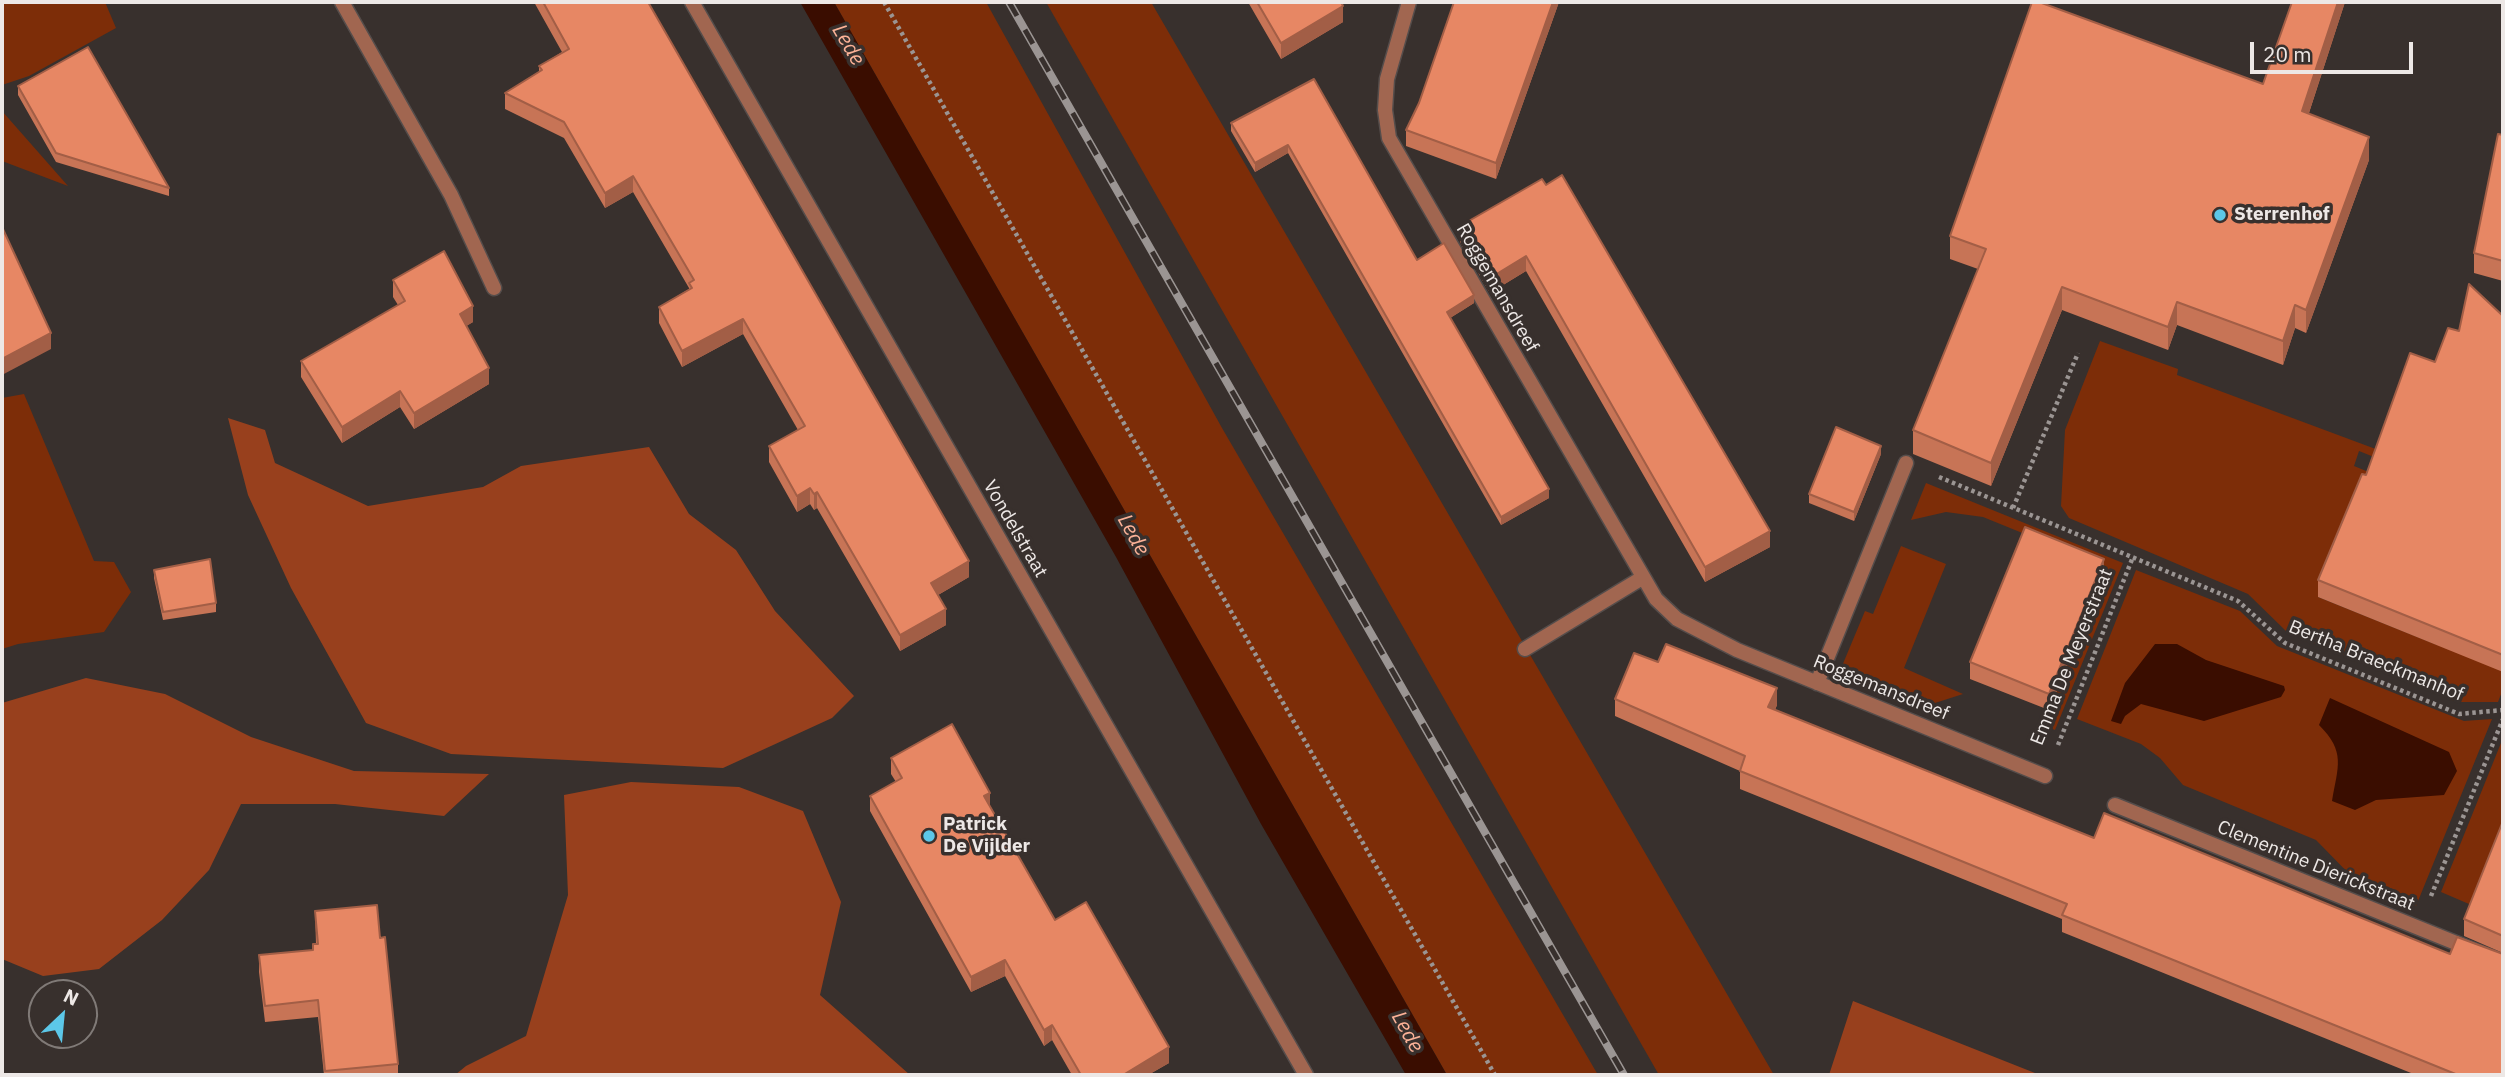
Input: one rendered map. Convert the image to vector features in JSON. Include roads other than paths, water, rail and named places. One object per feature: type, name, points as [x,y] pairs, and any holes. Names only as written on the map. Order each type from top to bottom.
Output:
[{"type":"street","points":[[342,2],[451,195],[494,288]]},
{"type":"street","name":"Vondelstraat","points":[[692,2],[1306,1075]]},
{"type":"street","name":"Roggemansdreef","points":[[1409,2],[1387,79],[1385,110],[1389,138],[1656,599],[1677,619],[1817,684],[2045,776]]},
{"type":"street","points":[[1817,684],[1906,463]]},
{"type":"street","points":[[1525,649],[1642,578]]},
{"type":"street","name":"Clementine Dierickstraat","points":[[2115,805],[2503,962]]},
{"type":"water","name":"Lede","points":[[800,2],[834,2],[1447,1075],[1406,1075],[1261,824],[1116,557]]},
{"type":"water","points":[[2155,644],[2177,644],[2206,660],[2284,686],[2285,690],[2281,697],[2204,721],[2141,704],[2125,716],[2121,724],[2111,721],[2125,683]]},
{"type":"water","points":[[2330,698],[2449,752],[2457,771],[2444,795],[2376,800],[2355,810],[2332,801],[2338,769],[2337,752],[2319,725]]},
{"type":"railway","points":[[1009,2],[1624,1075]]},
{"type":"place","name":"Sterrenhof","points":[[2220,215]]},
{"type":"place","name":"Patrick De Vijlder","points":[[929,836]]}]
